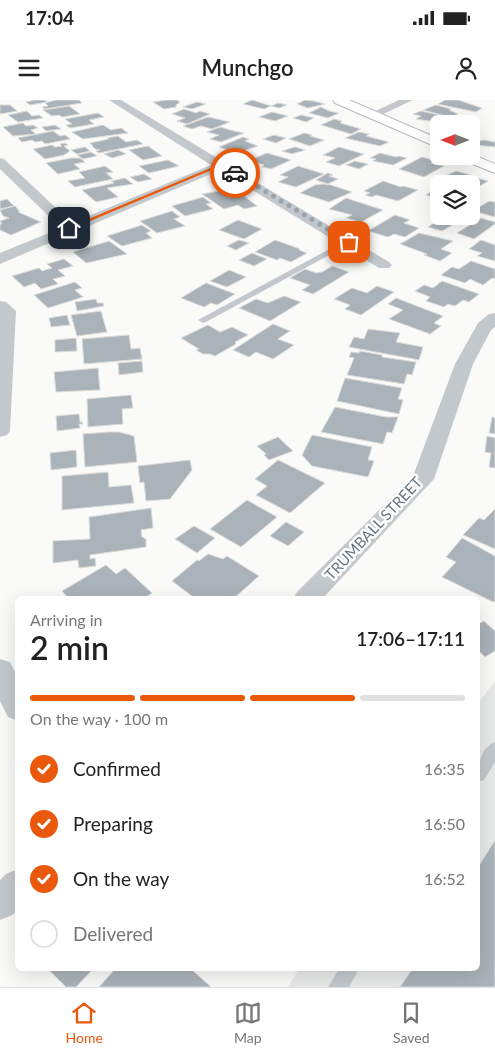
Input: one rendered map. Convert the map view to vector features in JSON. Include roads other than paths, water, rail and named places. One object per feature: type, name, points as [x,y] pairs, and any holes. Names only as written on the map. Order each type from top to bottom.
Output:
[{"type":"street","points":[[114,100],[384,265]]},
{"type":"street","points":[[339,100],[430,140]]},
{"type":"street","points":[[373,115],[408,100]]},
{"type":"street","points":[[0,162],[69,228]]},
{"type":"street","points":[[480,162],[495,169]]},
{"type":"street","points":[[0,259],[69,228],[221,165]]},
{"type":"street","points":[[0,306],[8,311],[0,431]]},
{"type":"street","name":"TRUMBALL STREET","points":[[309,596],[423,479],[464,364],[484,327],[495,318]]},
{"type":"street","points":[[0,670],[15,702]]},
{"type":"street","points":[[0,902],[15,889]]},
{"type":"lane","points":[[203,320],[349,242]]},
{"type":"lane","points":[[480,772],[495,749]]},
{"type":"lane","points":[[338,987],[349,971]]}]
